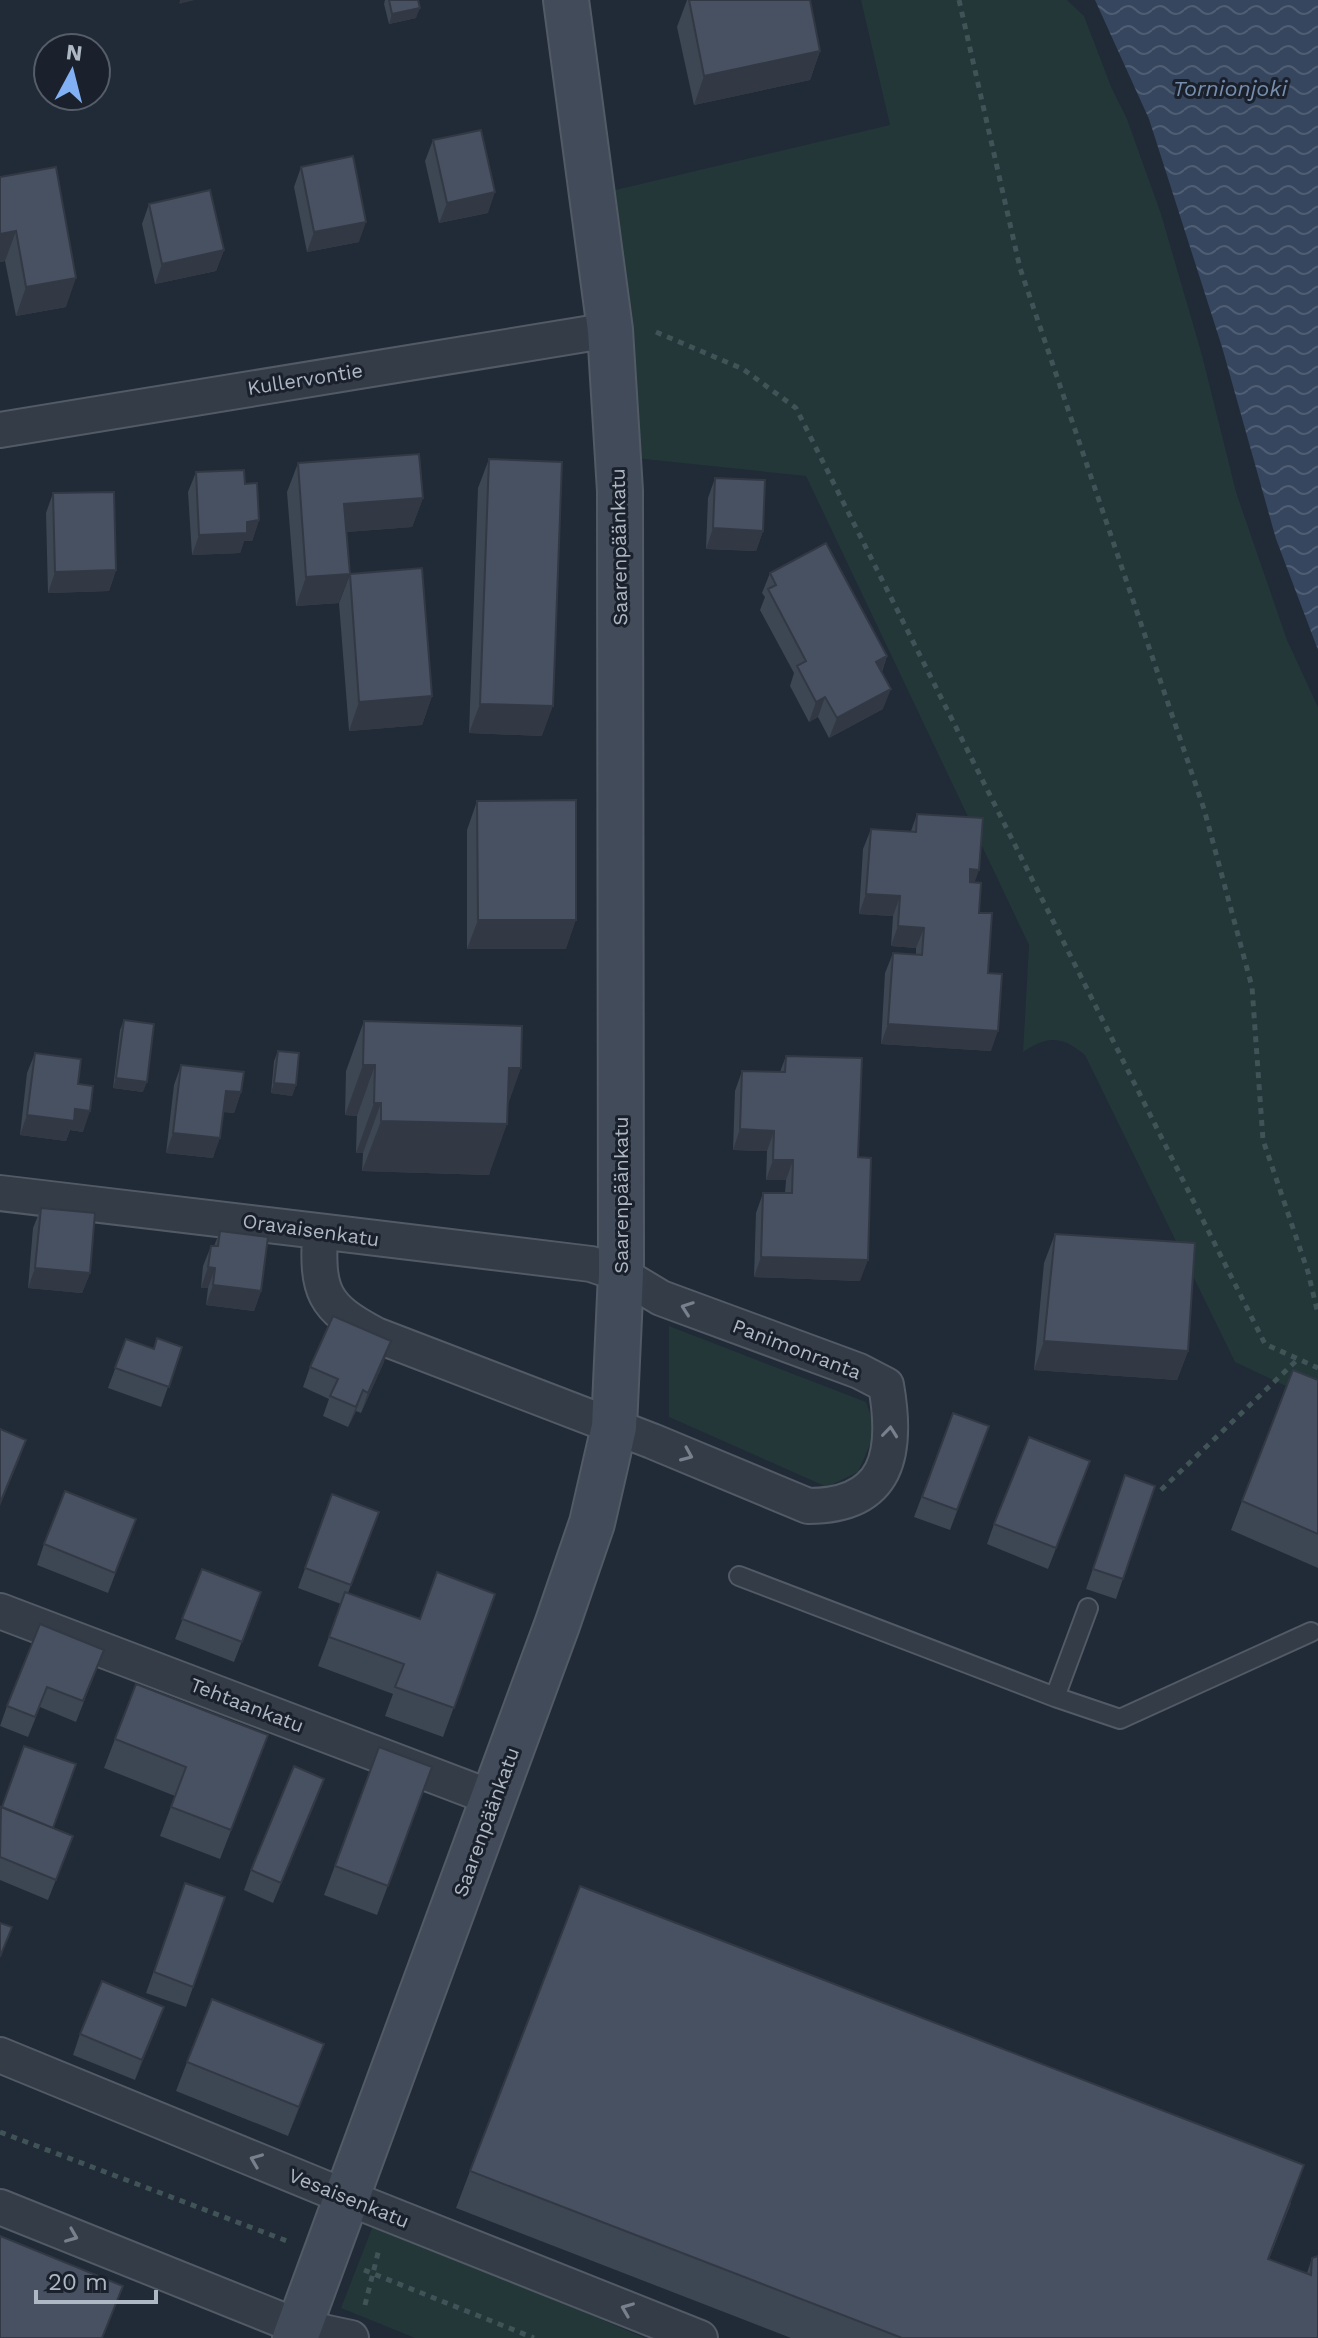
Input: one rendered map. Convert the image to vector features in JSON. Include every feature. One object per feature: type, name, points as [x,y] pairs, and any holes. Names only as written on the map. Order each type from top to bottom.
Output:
[{"type":"street","name":"Saarenpäänkatu","points":[[297,2333],[495,1799],[592,1523],[614,1427],[621,1274],[620,491],[610,330],[566,0]]},
{"type":"street","name":"Kullervontie","points":[[0,430],[610,330]]},
{"type":"street","name":"Oravaisenkatu","points":[[0,1193],[591,1264],[621,1274]]},
{"type":"street","points":[[320,1232],[318,1268],[321,1288],[334,1307],[350,1322],[376,1335],[614,1427]]},
{"type":"street","name":"Panimonranta","points":[[614,1427],[808,1506],[829,1506],[866,1493],[887,1462],[892,1419],[886,1385],[859,1371],[661,1298],[621,1274]]},
{"type":"street","name":"Tehtaankatu","points":[[0,1611],[495,1799]]},
{"type":"street","name":"Vesaisenkatu","points":[[0,2055],[700,2338]]},
{"type":"street","points":[[0,2207],[297,2333],[351,2338]]},
{"type":"lane","points":[[739,1576],[1120,1719],[1311,1632]]},
{"type":"lane","points":[[1055,1697],[1088,1608]]},
{"type":"path","points":[[959,0],[1020,268],[1212,839],[1252,987],[1263,1140],[1308,1272],[1318,1314]]},
{"type":"path","points":[[656,332],[743,369],[796,408],[1265,1344],[1318,1368]]},
{"type":"path","points":[[1161,1490],[1298,1359]]},
{"type":"path","points":[[0,2132],[534,2338]]},
{"type":"shaded area","points":[[861,0],[1067,0],[1084,16],[1127,119],[1161,214],[1202,355],[1236,492],[1287,640],[1318,707],[1318,1401],[1235,1362],[1085,1055],[1069,1044],[1055,1040],[1040,1043],[1023,1052],[1029,945],[806,476],[615,456],[573,200],[890,125]]},
{"type":"shaded area","points":[[669,1326],[866,1402],[876,1431],[858,1472],[827,1487],[669,1417]]},
{"type":"shaded area","points":[[374,2223],[645,2338],[415,2338],[341,2308]]},
{"type":"water","name":"Tornionjoki","points":[[1095,0],[1318,0],[1318,650],[1276,539],[1222,347],[1149,119]]},
{"type":"building","points":[[389,0],[418,0],[420,8],[392,14]]},
{"type":"building","points":[[689,0],[810,0],[820,51],[704,76]]},
{"type":"building","points":[[481,130],[495,192],[447,203],[433,140]]},
{"type":"building","points":[[353,156],[366,222],[314,232],[301,167]]},
{"type":"building","points":[[56,167],[76,278],[26,287],[16,231],[0,234],[0,177]]},
{"type":"building","points":[[210,190],[224,250],[162,264],[149,204]]},
{"type":"building","points":[[419,454],[423,498],[344,504],[350,574],[306,577],[298,463]]},
{"type":"building","points":[[489,459],[562,462],[553,706],[480,704]]},
{"type":"building","points":[[244,470],[245,484],[257,483],[259,520],[247,522],[247,533],[199,535],[196,472]]},
{"type":"building","points":[[715,478],[765,480],[763,531],[713,528]]},
{"type":"building","points":[[114,492],[116,570],[55,572],[53,493]]},
{"type":"building","points":[[826,543],[887,656],[876,662],[891,689],[837,718],[825,697],[816,702],[797,666],[806,661],[768,589],[776,585],[770,573]]},
{"type":"building","points":[[422,568],[432,696],[359,702],[350,574]]},
{"type":"building","points":[[576,800],[576,920],[478,920],[477,801]]},
{"type":"building","points":[[917,814],[983,818],[979,870],[970,869],[970,882],[981,883],[979,913],[992,913],[988,973],[1002,974],[998,1031],[888,1024],[893,953],[922,955],[924,928],[898,926],[900,896],[866,894],[871,829],[916,832]]},
{"type":"building","points":[[124,1020],[154,1024],[147,1082],[116,1078]]},
{"type":"building","points":[[364,1021],[522,1026],[521,1068],[509,1068],[507,1124],[381,1121],[381,1103],[374,1103],[375,1065],[363,1065]]},
{"type":"building","points":[[278,1051],[299,1053],[296,1085],[274,1083]]},
{"type":"building","points":[[35,1053],[81,1059],[78,1084],[93,1086],[90,1111],[75,1109],[74,1121],[27,1115]]},
{"type":"building","points":[[786,1056],[862,1058],[858,1157],[871,1158],[868,1260],[761,1257],[763,1193],[792,1193],[793,1160],[773,1160],[774,1131],[740,1129],[742,1071],[785,1072]]},
{"type":"building","points":[[181,1065],[244,1072],[241,1092],[226,1091],[220,1138],[173,1133]]},
{"type":"building","points":[[41,1208],[95,1213],[90,1273],[35,1268]]},
{"type":"building","points":[[220,1231],[268,1237],[261,1291],[213,1285],[215,1268],[208,1267],[211,1246],[218,1246]]},
{"type":"building","points":[[1055,1234],[1195,1243],[1188,1351],[1044,1341]]},
{"type":"building","points":[[333,1316],[391,1341],[368,1393],[363,1390],[356,1407],[330,1396],[338,1379],[310,1367]]},
{"type":"building","points":[[157,1338],[182,1347],[169,1387],[115,1368],[126,1339],[154,1349]]},
{"type":"building","points":[[1293,1370],[1318,1380],[1318,1534],[1242,1501]]},
{"type":"building","points":[[953,1413],[989,1426],[957,1510],[922,1497]]},
{"type":"building","points":[[0,1429],[26,1440],[0,1503]]},
{"type":"building","points":[[1029,1437],[1090,1461],[1056,1548],[994,1524]]},
{"type":"building","points":[[1125,1475],[1155,1486],[1123,1579],[1093,1569]]},
{"type":"building","points":[[65,1491],[136,1519],[115,1573],[44,1544]]},
{"type":"building","points":[[332,1494],[379,1512],[351,1585],[305,1568]]},
{"type":"building","points":[[202,1569],[261,1592],[242,1642],[182,1619]]},
{"type":"building","points":[[437,1572],[495,1594],[454,1708],[395,1687],[404,1664],[329,1637],[345,1592],[420,1619]]},
{"type":"building","points":[[40,1624],[104,1650],[83,1701],[47,1687],[35,1717],[7,1706]]},
{"type":"building","points":[[136,1684],[268,1735],[231,1830],[171,1807],[186,1767],[115,1739]]},
{"type":"building","points":[[24,1746],[76,1764],[53,1828],[2,1807]]},
{"type":"building","points":[[379,1747],[432,1767],[388,1886],[335,1866]]},
{"type":"building","points":[[294,1766],[324,1779],[281,1883],[251,1870]]},
{"type":"building","points":[[1,1807],[73,1836],[56,1880],[0,1857]]},
{"type":"building","points":[[185,1883],[225,1897],[193,1987],[154,1972]]},
{"type":"building","points":[[580,1886],[1304,2165],[1268,2259],[1311,2275],[1312,2258],[1318,2256],[1318,2338],[902,2338],[470,2171]]},
{"type":"building","points":[[0,1923],[12,1927],[0,1957]]},
{"type":"building","points":[[102,1981],[164,2007],[142,2060],[80,2034]]},
{"type":"building","points":[[212,1999],[324,2044],[299,2107],[187,2062]]},
{"type":"building","points":[[0,2236],[123,2286],[102,2338],[0,2338]]}]
